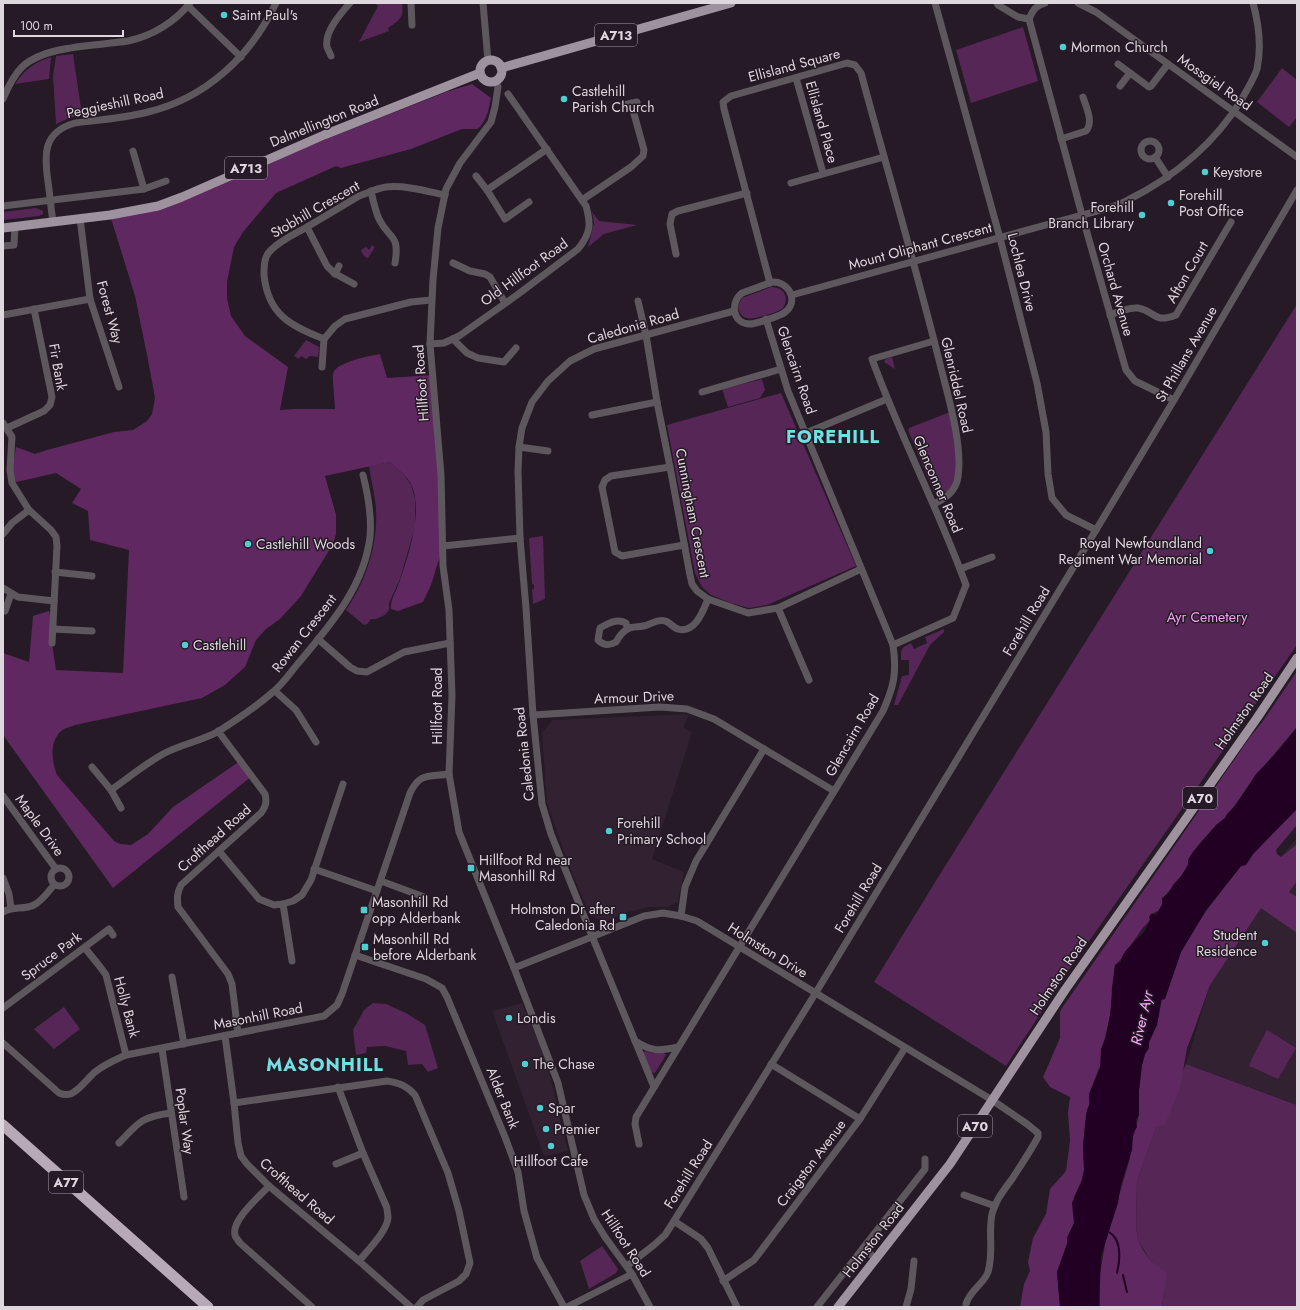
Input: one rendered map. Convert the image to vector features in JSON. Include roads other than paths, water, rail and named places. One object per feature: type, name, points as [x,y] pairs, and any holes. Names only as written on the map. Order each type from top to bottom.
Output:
[{"type":"highway","name":"A77","points":[[3,1126],[208,1307]]},
{"type":"main road","name":"A713","points":[[501,68],[731,3]]},
{"type":"main road","points":[[488,61],[496,62],[501,68],[500,77],[496,81],[486,81],[482,77],[480,72],[481,67],[488,61]]},
{"type":"main road","name":"Dalmellington Road","points":[[3,228],[135,211],[158,206],[324,135],[480,72]]},
{"type":"main road","name":"Holmston Road","points":[[838,1307],[946,1170],[1065,990],[1257,718],[1297,658]]},
{"type":"street","name":"Peggieshill Road","points":[[53,222],[45,164],[46,153],[53,137],[60,129],[76,123],[147,113],[172,105],[195,93],[212,82],[241,57],[262,30],[276,3]]},
{"type":"street","points":[[332,56],[327,47],[329,35],[337,18],[350,3]]},
{"type":"street","points":[[410,3],[412,25]]},
{"type":"street","points":[[483,3],[488,61]]},
{"type":"street","name":"Lochlea Drive","points":[[935,3],[1000,238],[1037,383],[1046,432],[1048,474],[1052,498],[1066,515],[1096,530]]},
{"type":"street","points":[[997,3],[1018,17],[1029,19],[1033,10],[1039,5],[1046,3]]},
{"type":"street","name":"Mossgiel Road","points":[[1078,3],[1096,12],[1297,156]]},
{"type":"street","name":"Mount Oliphant Crescent","points":[[792,295],[1082,215],[1127,201],[1168,177],[1204,146],[1234,111],[1250,84],[1256,70],[1260,39],[1253,3]]},
{"type":"street","points":[[3,98],[10,84],[20,70],[35,58],[52,51],[128,41],[140,38],[164,26],[189,5],[241,57]]},
{"type":"street","name":"Orchard Avenue","points":[[1029,19],[1126,370],[1134,381],[1174,400]]},
{"type":"street","name":"Ellisland Square","points":[[770,283],[723,102],[731,96],[846,63],[855,65],[861,73],[912,262]]},
{"type":"street","points":[[1118,64],[1149,87],[1168,64]]},
{"type":"street","points":[[1120,86],[1130,73]]},
{"type":"street","name":"Ellisland Place","points":[[796,78],[823,173]]},
{"type":"street","name":"Hillfoot Road","points":[[496,81],[498,87],[496,107],[491,122],[460,163],[452,176],[445,195],[438,228],[431,300],[430,344],[441,475],[443,566],[449,610],[452,696],[449,774],[459,832],[514,968],[558,1083],[584,1195],[605,1237],[632,1274],[650,1307]]},
{"type":"street","name":"Old Hillfoot Road","points":[[430,344],[444,343],[505,303],[571,256],[586,240],[589,232],[590,220],[586,206],[508,94]]},
{"type":"street","points":[[1061,139],[1086,131],[1089,128],[1090,121],[1083,97]]},
{"type":"street","points":[[582,200],[631,167],[643,156],[644,150],[631,103]]},
{"type":"street","points":[[487,190],[547,149]]},
{"type":"street","points":[[133,151],[144,189]]},
{"type":"street","name":"Ellisland Place","points":[[791,183],[884,157]]},
{"type":"street","points":[[1155,157],[1168,177]]},
{"type":"street","points":[[476,176],[487,190],[505,219],[529,202]]},
{"type":"street","points":[[3,206],[50,202],[144,189],[166,181]]},
{"type":"street","name":"Stobhill Crescent","points":[[324,339],[298,328],[287,321],[272,304],[265,287],[264,261],[270,251],[284,240],[359,196],[371,191],[386,187],[406,188],[445,195]]},
{"type":"street","name":"St Phillans Avenue","points":[[1096,530],[1297,190]]},
{"type":"street","points":[[371,191],[379,220],[385,233],[395,242],[396,252],[394,263]]},
{"type":"street","points":[[676,254],[670,224],[672,214],[678,211],[747,193]]},
{"type":"street","name":"Forest Way","points":[[80,218],[90,298],[119,387]]},
{"type":"street","name":"Afton Court","points":[[1110,315],[1134,308],[1139,308],[1158,318],[1167,319],[1176,315],[1231,222]]},
{"type":"street","points":[[3,246],[14,244],[15,227]]},
{"type":"street","points":[[307,227],[327,266],[335,274],[354,284]]},
{"type":"street","points":[[466,269],[468,260]]},
{"type":"street","name":"Glenriddel Road","points":[[912,262],[934,341],[952,415],[958,450],[959,468],[955,489],[947,497],[934,504]]},
{"type":"street","points":[[453,263],[470,271],[485,274],[490,277],[505,303]]},
{"type":"street","points":[[335,274],[339,266]]},
{"type":"street","points":[[778,282],[785,284],[790,290],[792,295],[791,304],[786,311],[751,324],[744,323],[737,318],[734,311],[734,304],[738,295],[770,283],[778,282]]},
{"type":"street","points":[[3,315],[90,298]]},
{"type":"street","points":[[322,366],[324,339],[335,326],[345,319],[411,302],[431,300]]},
{"type":"street","name":"Cunningham Crescent","points":[[638,301],[646,335],[684,545],[692,584],[697,591],[708,599],[748,613],[778,608],[861,569]]},
{"type":"street","name":"Fir Bank","points":[[5,426],[44,411],[50,405],[52,397],[34,309]]},
{"type":"street","name":"Caledonia Road","points":[[654,1087],[551,834],[542,804],[533,715],[520,538],[518,471],[520,447],[522,428],[532,402],[548,381],[570,361],[594,349],[734,311]]},
{"type":"street","name":"Glencairn Road","points":[[639,1144],[635,1124],[636,1117],[883,711],[890,696],[894,680],[895,663],[893,645],[788,392],[766,319]]},
{"type":"street","points":[[453,338],[467,353],[478,358],[504,362],[516,348]]},
{"type":"street","name":"Glenconner Road","points":[[893,645],[952,618],[966,585],[934,504],[887,399],[872,359],[934,341]]},
{"type":"street","points":[[702,392],[781,369]]},
{"type":"street","points":[[806,433],[887,399]]},
{"type":"street","points":[[592,414],[657,402]]},
{"type":"street","points":[[5,426],[12,437],[7,470],[12,483],[29,510],[51,530],[56,537],[57,546],[52,643]]},
{"type":"street","points":[[520,447],[548,451]]},
{"type":"street","points":[[670,466],[611,476],[605,480],[602,487],[615,552],[622,556],[684,545]]},
{"type":"street","name":"Rowan Crescent","points":[[111,790],[163,754],[218,731],[250,710],[275,691],[318,640],[348,600],[366,556],[370,537],[370,521],[369,501],[363,474]]},
{"type":"street","points":[[3,534],[12,523],[29,510]]},
{"type":"street","name":"Forehill Road","points":[[626,1266],[665,1235],[674,1221],[815,994],[1096,530]]},
{"type":"street","points":[[443,546],[520,538]]},
{"type":"street","points":[[960,569],[992,557]]},
{"type":"street","points":[[56,572],[92,576]]},
{"type":"street","points":[[3,588],[18,598],[54,601]]},
{"type":"street","points":[[5,611],[10,594]]},
{"type":"street","points":[[627,628],[647,625],[652,622],[665,621],[678,629],[686,630],[693,626],[701,615],[708,599]]},
{"type":"street","points":[[778,608],[809,680]]},
{"type":"street","points":[[52,629],[92,631]]},
{"type":"street","points":[[318,640],[350,667],[357,671],[367,672],[404,652],[450,643]]},
{"type":"street","name":"Rowan Crescent","points":[[275,691],[296,710],[316,742]]},
{"type":"street","name":"Armour Drive","points":[[533,715],[660,707],[686,709],[714,719],[834,791]]},
{"type":"street","name":"Crofthead Road","points":[[218,731],[260,786],[267,800],[262,813],[181,885],[177,893],[177,899],[178,907],[228,974],[232,984],[238,1033]]},
{"type":"street","points":[[681,916],[685,887],[696,861],[764,750]]},
{"type":"street","points":[[92,766],[111,790],[121,808]]},
{"type":"street","name":"Masonhill Road","points":[[3,1043],[63,1095],[74,1092],[95,1072],[107,1064],[126,1055],[324,1016],[337,1005],[415,782],[428,776],[449,774]]},
{"type":"street","points":[[219,851],[258,899],[274,905],[293,901],[302,895],[311,880],[343,784]]},
{"type":"street","name":"Maple Drive","points":[[3,796],[56,869]]},
{"type":"street","name":"Maple Drive","points":[[59,868],[65,870],[69,875],[69,882],[64,886],[54,885],[51,877],[52,872],[59,868]]},
{"type":"street","points":[[314,869],[377,891]]},
{"type":"street","points":[[3,878],[9,894],[11,908]]},
{"type":"street","points":[[381,881],[424,896]]},
{"type":"street","name":"Maple Drive","points":[[3,912],[11,908],[33,905],[41,900],[54,885]]},
{"type":"street","points":[[283,904],[292,961]]},
{"type":"street","name":"Holmston Drive","points":[[514,968],[644,916],[663,913],[681,916],[697,921],[992,1100],[1038,1133],[1036,1142],[995,1206]]},
{"type":"street","name":"Spruce Park","points":[[3,1008],[109,929],[113,935]]},
{"type":"street","name":"Holly Bank","points":[[85,948],[106,976],[126,1055]]},
{"type":"street","name":"Alder Bank","points":[[355,954],[426,979],[442,988],[448,997],[518,1172],[524,1211],[537,1258],[564,1307]]},
{"type":"street","points":[[172,977],[184,1044]]},
{"type":"street","name":"Crofthead Road","points":[[225,1036],[238,1143],[241,1156],[269,1186],[359,1261],[411,1307]]},
{"type":"street","points":[[635,1041],[649,1049],[659,1051],[678,1047]]},
{"type":"street","name":"Poplar Way","points":[[162,1048],[184,1197]]},
{"type":"street","name":"Craigston Avenue","points":[[723,1281],[754,1260],[860,1119],[905,1048]]},
{"type":"street","points":[[771,1064],[860,1119]]},
{"type":"street","points":[[234,1103],[387,1081],[400,1083],[408,1088],[415,1096],[448,1173],[459,1211],[470,1263],[466,1274],[459,1281],[424,1300],[417,1307]]},
{"type":"street","points":[[338,1087],[363,1153],[387,1208],[387,1224],[379,1237],[359,1261]]},
{"type":"street","points":[[119,1143],[140,1122],[154,1115],[171,1113]]},
{"type":"street","points":[[336,1164],[363,1153]]},
{"type":"street","name":"Holmston Road","points":[[817,1307],[925,1169],[924,1159]]},
{"type":"street","points":[[269,1186],[239,1218],[235,1226],[235,1235],[240,1243],[312,1307]]},
{"type":"street","points":[[964,1195],[995,1206],[992,1213],[990,1231],[992,1248],[990,1264],[986,1276],[968,1296],[966,1304]]},
{"type":"street","points":[[674,1221],[701,1239],[708,1248],[737,1307]]},
{"type":"street","points":[[863,1248],[876,1259]]},
{"type":"street","points":[[906,1307],[911,1289],[914,1261]]},
{"type":"street","points":[[567,1307],[632,1274]]},
{"type":"water","name":"River Ayr","points":[[1297,727],[1297,809],[1253,854],[1246,865],[1241,866],[1206,910],[1181,952],[1165,999],[1161,1000],[1157,1025],[1149,1042],[1149,1048],[1145,1054],[1142,1065],[1139,1090],[1139,1115],[1136,1120],[1137,1127],[1133,1134],[1132,1150],[1121,1184],[1118,1203],[1101,1256],[1099,1307],[1060,1307],[1057,1272],[1067,1244],[1067,1238],[1074,1223],[1072,1203],[1082,1180],[1084,1170],[1083,1145],[1087,1110],[1090,1103],[1089,1094],[1100,1069],[1101,1049],[1106,1037],[1111,1009],[1115,965],[1121,962],[1127,950],[1147,928],[1151,914],[1156,915],[1162,905],[1162,898],[1169,893],[1173,885],[1182,875],[1193,852],[1216,825],[1225,818],[1236,805],[1256,774],[1279,750]]},
{"type":"waterway","points":[[1109,1232],[1116,1240],[1118,1245],[1119,1262],[1117,1273]]},
{"type":"waterway","points":[[1123,1275],[1127,1292]]},
{"type":"place","name":"Saint Paul's","points":[[224,15]]},
{"type":"place","name":"Mormon Church","points":[[1063,47]]},
{"type":"place","name":"Castlehill Parish Church","points":[[564,99]]},
{"type":"place","name":"Keystore","points":[[1205,172]]},
{"type":"place","name":"Forehill Post Office","points":[[1171,203]]},
{"type":"place","name":"Forehill Branch Library","points":[[1142,215]]},
{"type":"place","name":"Castlehill Woods","points":[[248,544]]},
{"type":"place","name":"Royal Newfoundland Regiment War Memorial","points":[[1210,551]]},
{"type":"place","name":"Castlehill","points":[[185,645]]},
{"type":"place","name":"Forehill Primary School","points":[[609,831]]},
{"type":"place","name":"Hillfoot Rd near Masonhill Rd","points":[[471,868]]},
{"type":"place","name":"Masonhill Rd opp Alderbank","points":[[364,910]]},
{"type":"place","name":"Holmston Dr after Caledonia Rd","points":[[623,917]]},
{"type":"place","name":"Student Residence","points":[[1265,943]]},
{"type":"place","name":"Masonhill Rd before Alderbank","points":[[365,947]]},
{"type":"place","name":"Londis","points":[[509,1018]]},
{"type":"place","name":"The Chase","points":[[525,1064]]},
{"type":"place","name":"Spar","points":[[540,1108]]},
{"type":"place","name":"Premier","points":[[546,1129]]},
{"type":"place","name":"Hillfoot Cafe","points":[[551,1146]]},
{"type":"district","name":"FOREHILL","points":[[833,437]]},
{"type":"district","name":"MASONHILL","points":[[325,1065]]},
{"type":"park label","name":"Ayr Cemetery","points":[[1207,617]]}]
